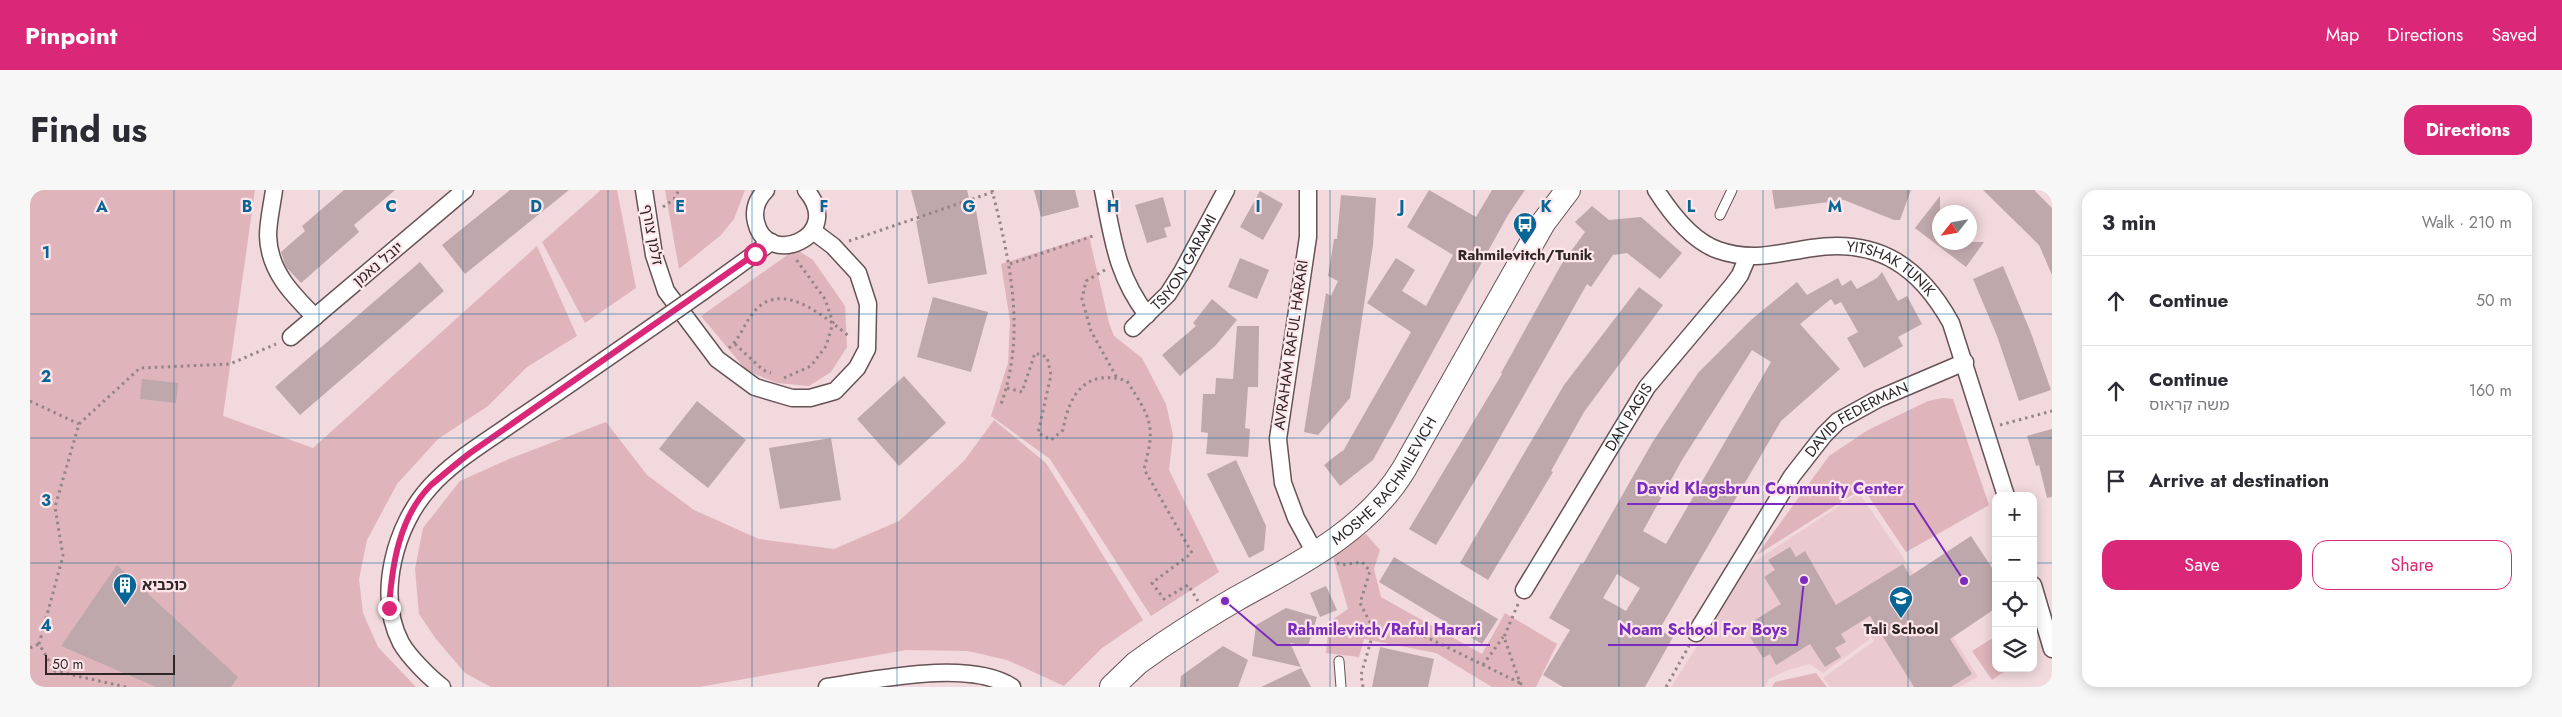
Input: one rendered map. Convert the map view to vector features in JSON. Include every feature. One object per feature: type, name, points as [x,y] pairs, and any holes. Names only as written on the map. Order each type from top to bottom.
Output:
[{"type":"street","points":[[274,190],[268,236],[274,266],[290,292],[315,317]]},
{"type":"street","name":"יובל נאמן","points":[[291,337],[464,190]]},
{"type":"street","name":"זלמן צורף","points":[[644,190],[654,256],[666,291],[718,359],[754,387],[792,398],[810,398],[835,391],[857,368],[867,349],[868,304],[858,273],[833,246],[813,230]]},
{"type":"street","points":[[766,190],[758,199],[754,215],[756,226],[762,235],[778,244],[796,244],[806,239],[813,230],[817,220],[817,208],[813,198],[806,190]]},
{"type":"street","points":[[1103,190],[1118,261],[1131,294],[1147,315]]},
{"type":"street","name":"TSIYON GARAMI","points":[[1133,328],[1168,294],[1182,272],[1226,190]]},
{"type":"street","name":"AVRAHAM RAFUL HARARI","points":[[1308,190],[1308,237],[1278,439],[1283,483],[1296,518],[1316,553]]},
{"type":"street","name":"MOSHE RACHMILEVICH","points":[[1112,687],[1137,663],[1207,617],[1316,553],[1360,520],[1396,482],[1543,223],[1568,190]]},
{"type":"street","name":"YITSHAK TUNIK","points":[[1656,190],[1666,205],[1700,239],[1717,249],[1760,257],[1814,248],[1846,247],[1891,258],[1910,269],[1939,302],[1951,324],[1965,362],[2005,492]]},
{"type":"street","points":[[442,687],[432,680],[401,643],[389,608],[393,562],[411,512],[430,486],[470,453],[702,292],[778,244]]},
{"type":"street","name":"DAN PAGIS","points":[[1524,590],[1646,387],[1732,286],[1740,275],[1748,256]]},
{"type":"street","name":"DAVID FEDERMAN","points":[[1696,634],[1792,476],[1824,435],[1838,422],[1878,399],[1965,362]]},
{"type":"street","points":[[2037,598],[2052,649]]},
{"type":"street","points":[[827,687],[929,673],[976,675],[1005,682],[1012,687]]},
{"type":"lane","points":[[1720,215],[1732,190]]},
{"type":"lane","points":[[1339,661],[1341,687]]},
{"type":"path","points":[[833,246],[993,191],[1010,264],[1015,334],[1007,388],[1000,406]]},
{"type":"path","points":[[1010,264],[1111,230]]},
{"type":"path","points":[[735,344],[763,370],[784,378],[811,366],[826,346],[832,323],[825,299],[778,244]]},
{"type":"path","points":[[1117,378],[1091,331],[1082,298],[1086,281],[1118,261]]},
{"type":"path","points":[[718,359],[735,344],[755,311],[771,301],[787,298],[806,305],[867,349]]},
{"type":"path","points":[[126,687],[55,671],[39,644],[63,556],[55,507],[79,424],[140,368],[230,364],[291,337]]},
{"type":"path","points":[[1007,388],[1022,392],[1035,353],[1047,357],[1051,375],[1038,433],[1051,440],[1063,430],[1066,412],[1078,388],[1096,379],[1117,378],[1126,381],[1151,425],[1151,443],[1144,469],[1192,553],[1152,582],[1164,598],[1188,585],[1207,617]]},
{"type":"path","points":[[30,402],[79,424]]},
{"type":"path","points":[[1985,429],[2052,411]]},
{"type":"path","points":[[1316,553],[1342,565],[1362,562],[1370,571],[1360,603],[1374,630],[1361,675],[1363,687]]},
{"type":"path","points":[[1483,666],[1504,637],[1524,590]]},
{"type":"path","points":[[1374,630],[1412,630],[1525,687]]},
{"type":"path","points":[[1666,687],[1696,634]]},
{"type":"path","points":[[1504,637],[1520,684]]},
{"type":"path","points":[[30,648],[39,644]]},
{"type":"shaded area","points":[[30,190],[255,190],[223,416],[313,448],[537,246],[577,336],[527,367],[488,406],[438,439],[397,484],[367,540],[359,579],[363,613],[378,647],[416,687],[30,687]]},
{"type":"shaded area","points":[[601,190],[617,190],[636,288],[585,323],[542,242]]},
{"type":"shaded area","points":[[665,190],[745,190],[734,219],[721,235],[679,269]]},
{"type":"shaded area","points":[[1089,236],[1109,323],[1114,336],[1142,358],[1166,404],[1173,435],[1169,470],[1219,572],[1151,616],[1050,459],[991,416],[1008,363],[1010,321],[1001,264]]},
{"type":"shaded area","points":[[796,249],[813,260],[845,306],[847,347],[831,372],[809,386],[777,383],[747,371],[701,316]]},
{"type":"shaded area","points":[[1943,398],[1953,399],[1989,505],[1906,552],[1863,488],[1757,555],[1829,456],[1868,430],[1928,401]]},
{"type":"shaded area","points":[[994,420],[1046,463],[1143,620],[1102,648],[1064,686],[1007,660],[968,651],[906,650],[699,687],[491,687],[465,673],[436,639],[419,614],[415,569],[423,528],[460,481],[509,459],[606,422],[647,475],[694,510],[759,539],[834,549],[899,521],[964,461]]},
{"type":"shaded area","points":[[1859,493],[1903,557],[1978,677],[1959,687],[1830,687],[1823,678],[1874,641],[1860,620],[1870,639],[1823,673],[1810,664],[1788,670],[1769,679],[1765,687],[1671,687],[1749,565]]},
{"type":"shaded area","points":[[1366,534],[1380,550],[1374,569],[1381,597],[1482,654],[1505,613],[1557,644],[1536,687],[1492,687],[1436,653],[1364,639],[1359,657],[1326,653],[1329,622],[1348,609],[1332,553]]},
{"type":"shaded area","points":[[1992,638],[1992,672],[2004,672],[1992,680],[1972,651]]},
{"type":"shaded area","points":[[1816,673],[1827,687],[1772,687],[1775,682]]},
{"type":"building","points":[[344,190],[395,190],[354,225],[359,232],[301,283],[286,267],[281,252],[305,231],[302,226]]},
{"type":"building","points":[[510,190],[569,190],[465,274],[442,245]]},
{"type":"building","points":[[911,190],[967,190],[972,211],[976,210],[987,274],[928,284],[916,221],[919,220]]},
{"type":"building","points":[[1034,190],[1075,190],[1079,207],[1041,217]]},
{"type":"building","points":[[1429,190],[1476,217],[1492,190],[1525,190],[1508,215],[1373,460],[1340,486],[1324,465],[1343,450],[1342,453],[1411,332],[1367,303],[1396,258],[1415,270],[1402,291],[1426,306],[1453,255],[1407,227]]},
{"type":"building","points":[[1772,190],[1911,190],[1900,220],[1894,220],[1844,200],[1775,209]]},
{"type":"building","points":[[1983,190],[2034,190],[2052,208],[2052,275],[2039,245]]},
{"type":"building","points":[[1260,191],[1283,204],[1263,240],[1240,227]]},
{"type":"building","points":[[1341,195],[1376,198],[1373,245],[1350,398],[1318,435],[1304,432],[1326,293],[1331,296],[1338,281],[1328,276],[1334,239],[1337,239]]},
{"type":"building","points":[[1940,196],[1940,205],[1933,205]]},
{"type":"building","points":[[1163,197],[1171,226],[1164,228],[1167,237],[1147,243],[1135,205]]},
{"type":"building","points":[[1592,206],[1609,220],[1641,217],[1682,253],[1660,279],[1627,253],[1613,255],[1591,287],[1587,284],[1486,462],[1436,545],[1409,529],[1502,374],[1561,265],[1585,232],[1575,222]]},
{"type":"building","points":[[1932,206],[1932,241],[1915,228]]},
{"type":"building","points":[[1977,242],[1984,242],[1966,267],[1944,250],[1977,250]]},
{"type":"building","points":[[1240,258],[1269,270],[1257,299],[1228,287]]},
{"type":"building","points":[[420,262],[444,291],[300,415],[275,387]]},
{"type":"building","points":[[2003,266],[2031,333],[2051,390],[2019,401],[1997,336],[1973,279]]},
{"type":"building","points":[[1882,272],[1898,301],[1907,296],[1922,324],[1898,337],[1903,346],[1864,368],[1847,338],[1858,332],[1841,302],[1835,305],[1831,299],[1800,324],[1840,369],[1781,421],[1659,630],[1673,637],[1645,687],[1563,687],[1543,675],[1570,630],[1549,618],[1581,563],[1583,564],[1652,443],[1698,373],[1751,320],[1797,282],[1807,295],[1838,278],[1842,286],[1851,280],[1857,289],[1877,278]],"holes":[[[1752,350],[1771,362],[1666,544],[1643,531],[1682,460]],[[1617,574],[1640,588],[1626,611],[1603,598]]]},
{"type":"building","points":[[1639,287],[1663,305],[1584,412],[1551,471],[1553,472],[1488,580],[1460,563],[1564,385]]},
{"type":"building","points":[[933,297],[988,312],[971,372],[917,357]]},
{"type":"building","points":[[1212,299],[1237,320],[1215,346],[1180,376],[1162,355],[1196,326],[1193,323]]},
{"type":"building","points":[[1237,326],[1259,326],[1258,387],[1248,387],[1245,428],[1250,429],[1248,457],[1206,454],[1208,433],[1201,432],[1203,394],[1215,394],[1216,378],[1233,379]]},
{"type":"building","points":[[904,376],[946,423],[899,466],[857,419]]},
{"type":"building","points":[[142,379],[178,383],[176,403],[140,399]]},
{"type":"building","points":[[697,401],[746,440],[708,488],[659,449]]},
{"type":"building","points":[[2052,429],[2052,497],[2047,498],[2039,465],[2036,466],[2027,436]]},
{"type":"building","points":[[831,438],[841,500],[780,509],[769,448]]},
{"type":"building","points":[[1236,460],[1266,526],[1264,550],[1249,558],[1207,474]]},
{"type":"building","points":[[1971,536],[1992,568],[1992,611],[1950,639],[1972,674],[1951,687],[1914,687],[1870,616],[1841,634],[1846,642],[1835,648],[1841,657],[1825,667],[1810,644],[1776,665],[1770,654],[1763,658],[1750,637],[1761,630],[1755,620],[1781,604],[1764,577],[1775,570],[1768,560],[1790,547],[1796,557],[1805,551],[1836,605],[1903,564],[1910,576]]},
{"type":"building","points":[[1394,557],[1498,619],[1482,644],[1379,582]]},
{"type":"building","name":"כוכביא","points":[[117,565],[238,677],[231,687],[156,687],[61,646]]},
{"type":"building","points":[[1326,586],[1337,610],[1320,617],[1310,593]]},
{"type":"building","points":[[1286,608],[1317,617],[1308,646],[1290,643],[1301,667],[1252,656],[1256,625]]},
{"type":"building","points":[[1223,646],[1248,660],[1238,687],[1180,687],[1181,676]]},
{"type":"building","points":[[1380,647],[1434,659],[1428,687],[1372,687]]},
{"type":"building","points":[[1301,668],[1311,687],[1261,687]]},
{"type":"place","name":"Rahmilevitch/Tunik","points":[[1525,245]]},
{"type":"place","name":"Noam School For Boys","points":[[1804,580]]},
{"type":"place","name":"David Klagsbrun Community Center","points":[[1964,581]]},
{"type":"place","name":"Rahmilevitch/Raful Harari","points":[[1225,601]]},
{"type":"place","name":"כוכביא","points":[[125,606]]},
{"type":"place","name":"Tali School","points":[[1901,619]]},
{"type":"route","points":[[389,608],[393,562],[411,512],[430,486],[470,453],[755,254]]}]
